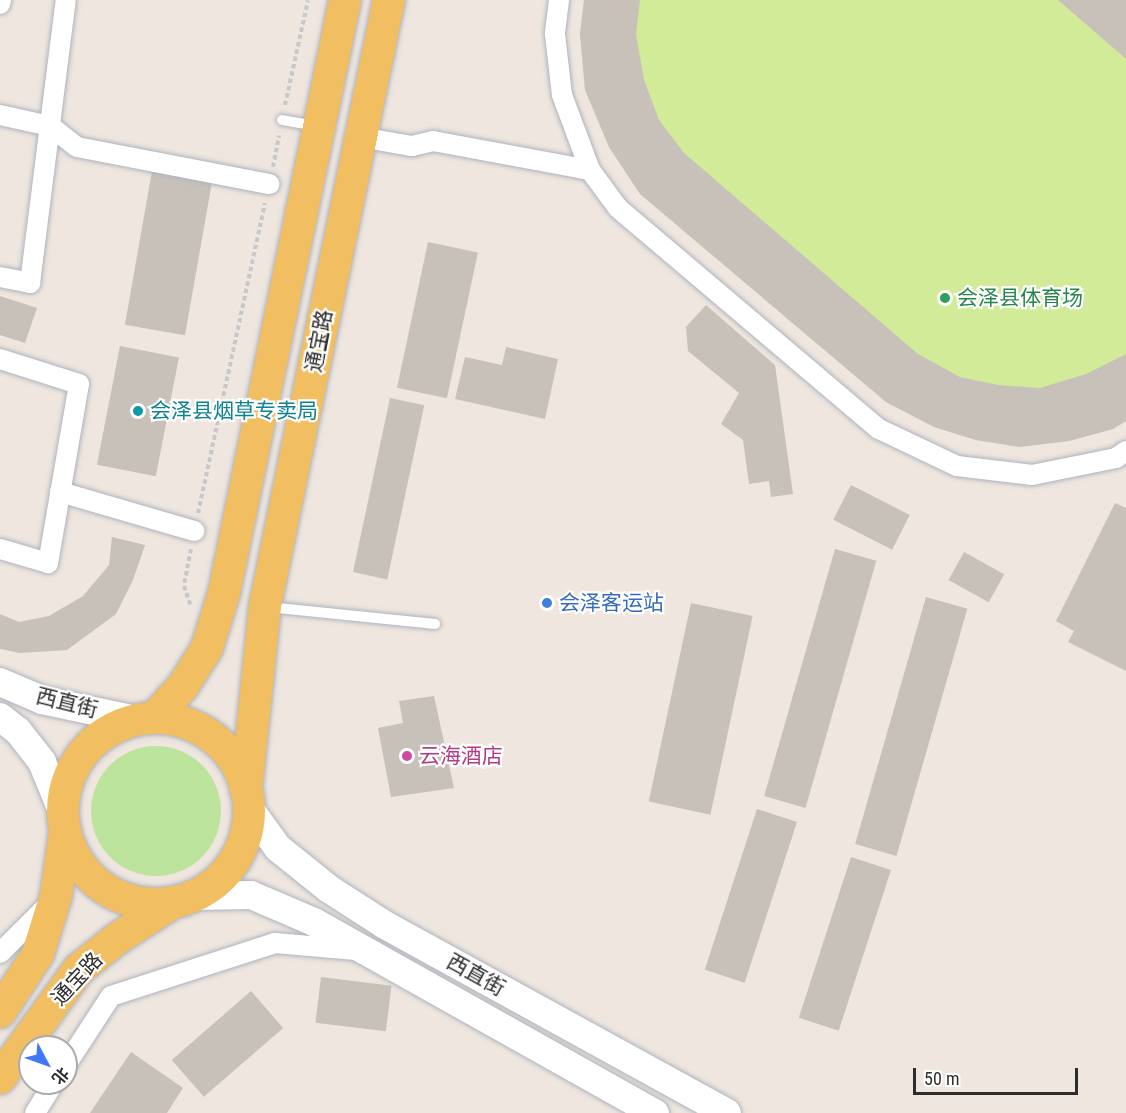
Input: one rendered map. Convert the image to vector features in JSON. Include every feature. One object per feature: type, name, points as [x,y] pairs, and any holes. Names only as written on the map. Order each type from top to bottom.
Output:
[{"type":"main road","points":[[145,719],[190,724],[220,743],[237,765],[248,799],[247,827],[234,860],[208,887],[184,898],[139,902],[105,889],[79,864],[64,822],[69,777],[89,746],[111,730],[145,719],[183,686],[207,648],[224,593],[345,0]]},
{"type":"main road","name":"通宝路","points":[[248,799],[265,606],[389,0]]},
{"type":"main road","name":"通宝路","points":[[0,1012],[38,954],[56,896],[64,822]]},
{"type":"main road","name":"通宝路","points":[[0,1078],[79,969],[118,938],[184,898]]},
{"type":"street","points":[[0,277],[30,283],[66,0]]},
{"type":"street","points":[[559,0],[555,34],[562,95],[590,170],[618,208],[879,429],[957,466],[1032,475],[1116,458],[1126,452]]},
{"type":"street","points":[[0,115],[50,126],[77,147],[269,184]]},
{"type":"street","points":[[360,137],[412,146],[433,141],[590,170]]},
{"type":"street","points":[[0,359],[79,384],[48,563],[0,549]]},
{"type":"street","points":[[60,492],[194,531]]},
{"type":"street","name":"西直街","points":[[0,682],[42,700],[145,719]]},
{"type":"street","name":"西直街","points":[[0,717],[18,731],[42,762],[64,822]]},
{"type":"street","name":"西直街","points":[[248,799],[278,848],[329,890],[376,919],[727,1113]]},
{"type":"street","points":[[184,898],[251,895],[314,922],[655,1113]]},
{"type":"street","points":[[0,953],[56,896]]},
{"type":"street","points":[[78,1047],[111,996],[275,943],[365,950]]},
{"type":"street","points":[[35,1113],[46,1095]]},
{"type":"lane","points":[[282,120],[318,126]]},
{"type":"lane","points":[[265,606],[435,624]]},
{"type":"path","points":[[207,648],[184,586],[308,0]]},
{"type":"green space","name":"会泽县体育场","points":[[584,0],[1126,0],[1126,421],[1113,429],[1069,441],[1019,447],[976,440],[934,427],[886,402],[640,194],[609,147],[585,90],[580,34]]},
{"type":"green space","points":[[156,746],[181,751],[202,765],[216,786],[221,811],[216,836],[202,857],[181,871],[156,876],[131,871],[110,857],[96,836],[91,811],[96,786],[110,765],[131,751]]},
{"type":"building","points":[[584,0],[640,0],[636,34],[644,80],[659,120],[684,153],[918,354],[960,377],[998,385],[1040,388],[1086,374],[1126,354],[1126,421],[1113,429],[1069,441],[1019,447],[976,440],[934,427],[886,402],[640,194],[609,147],[585,90],[580,34]]},
{"type":"building","points":[[1058,0],[1126,0],[1126,59]]},
{"type":"building","points":[[152,171],[212,182],[185,335],[125,325]]},
{"type":"building","points":[[428,242],[478,253],[447,398],[397,388]]},
{"type":"building","points":[[0,296],[37,308],[25,343],[0,335]]},
{"type":"building","points":[[706,305],[775,365],[793,494],[771,497],[769,481],[749,484],[743,440],[721,424],[739,393],[688,351],[686,327]]},
{"type":"building","name":"会泽县烟草专卖局","points":[[120,346],[179,357],[156,476],[97,465]]},
{"type":"building","points":[[506,347],[558,359],[545,419],[455,399],[465,357],[502,365]]},
{"type":"building","points":[[390,398],[424,405],[387,579],[353,572]]},
{"type":"building","points":[[851,485],[910,515],[892,550],[833,520]]},
{"type":"building","points":[[1115,503],[1126,508],[1126,671],[1068,642],[1074,631],[1056,621]]},
{"type":"building","points":[[112,537],[145,545],[133,580],[116,614],[67,650],[20,653],[0,649],[0,614],[19,622],[49,616],[83,596],[109,565]]},
{"type":"building","points":[[835,549],[876,561],[805,808],[764,796]]},
{"type":"building","points":[[964,552],[1004,574],[989,602],[948,580]]},
{"type":"building","points":[[926,597],[967,609],[896,856],[855,844]]},
{"type":"building","points":[[691,603],[753,616],[710,815],[649,802]]},
{"type":"building","points":[[434,696],[454,788],[391,797],[378,728],[403,723],[399,701]]},
{"type":"building","points":[[757,809],[797,822],[745,983],[705,970]]},
{"type":"building","points":[[851,857],[891,870],[839,1031],[799,1018]]},
{"type":"building","points":[[321,977],[391,986],[386,1031],[315,1023]]},
{"type":"building","points":[[251,991],[283,1028],[204,1097],[172,1060]]},
{"type":"building","points":[[131,1052],[183,1088],[167,1113],[90,1113]]},
{"type":"place","name":"会泽县体育场","points":[[945,298]]},
{"type":"place","name":"会泽县烟草专卖局","points":[[138,411]]},
{"type":"place","name":"会泽客运站","points":[[547,603]]},
{"type":"place","name":"云海酒店","points":[[407,756]]}]
